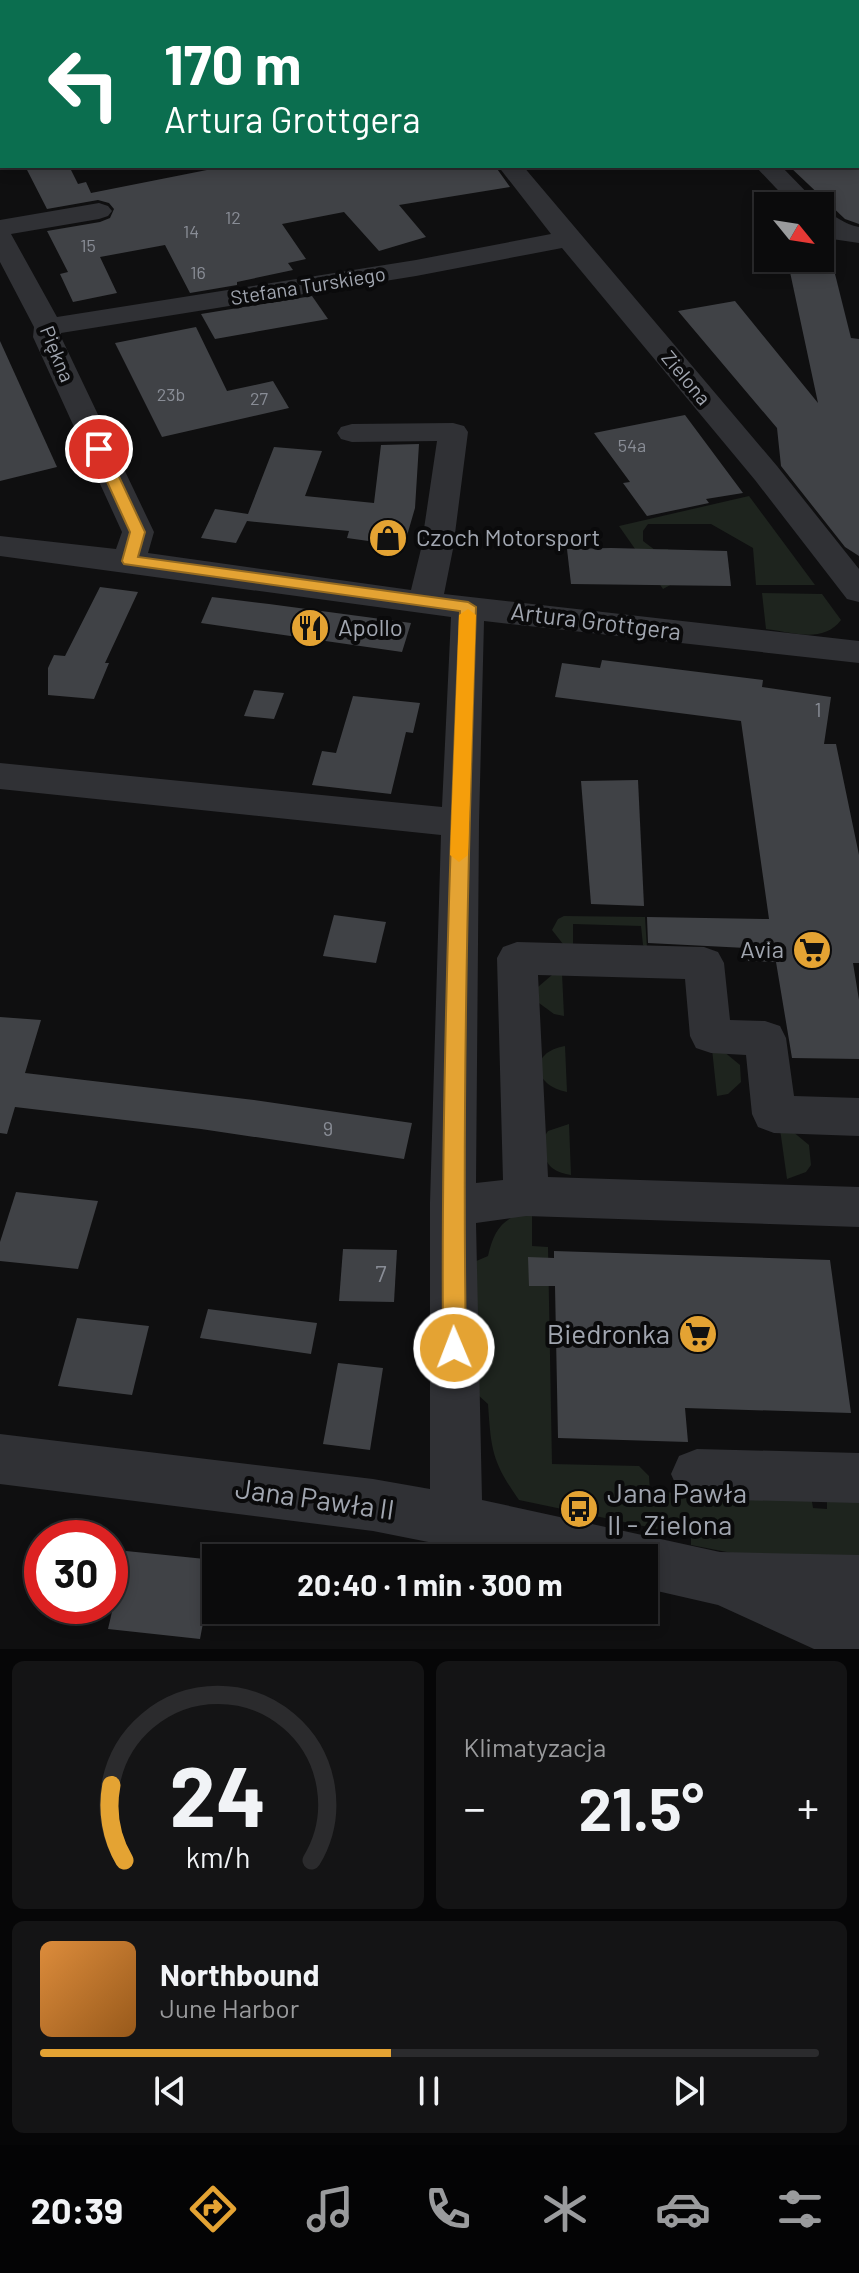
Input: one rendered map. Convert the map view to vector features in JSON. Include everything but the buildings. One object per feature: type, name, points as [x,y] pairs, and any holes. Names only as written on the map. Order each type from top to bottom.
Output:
[{"type":"street","name":"Zielona","points":[[512,168],[756,461],[846,560],[859,591]]},
{"type":"street","points":[[769,168],[793,192]]},
{"type":"street","points":[[0,228],[99,211]]},
{"type":"street","points":[[834,228],[841,233],[859,235]]},
{"type":"street","name":"Piękna","points":[[0,237],[48,327],[47,337],[138,532],[129,561]]},
{"type":"street","name":"Stefana Turskiego","points":[[48,327],[416,268],[568,239]]},
{"type":"street","points":[[352,433],[453,432],[437,549],[425,603]]},
{"type":"street","name":"Artura Grottgera","points":[[0,546],[425,603],[859,652]]},
{"type":"street","points":[[456,1520],[453,1203],[460,823],[468,607]]},
{"type":"street","points":[[0,776],[460,823]]},
{"type":"street","points":[[526,1196],[517,958],[704,963],[711,1036],[765,1038],[774,1114],[859,1117]]},
{"type":"street","points":[[453,1203],[488,1203],[526,1196],[859,1207]]},
{"type":"street","name":"Jana Pawła II","points":[[0,1459],[373,1505],[564,1544]]},
{"type":"street","points":[[697,1474],[859,1478]]},
{"type":"street","points":[[658,1565],[720,1579],[859,1582]]},
{"type":"street","points":[[720,1579],[819,1624],[859,1636]]},
{"type":"shaded area","points":[[749,496],[815,585],[756,585],[753,548],[711,524],[648,524],[643,531],[643,541],[655,550],[668,549],[672,584],[663,589],[619,526]]},
{"type":"shaded area","points":[[762,593],[822,594],[841,620],[834,627],[816,634],[766,629]]},
{"type":"shaded area","points":[[564,916],[645,917],[647,948],[643,945],[641,926],[573,924],[573,946],[563,944],[552,930],[558,919]]},
{"type":"shaded area","points":[[562,973],[564,1016],[554,1014],[539,1003],[538,987],[552,975]]},
{"type":"shaded area","points":[[565,1046],[567,1092],[547,1083],[539,1069],[545,1055]]},
{"type":"shaded area","points":[[712,1049],[723,1051],[740,1065],[741,1082],[728,1094],[717,1096]]},
{"type":"shaded area","points":[[569,1124],[571,1175],[552,1168],[544,1154],[542,1140],[548,1131]]},
{"type":"shaded area","points":[[780,1129],[792,1131],[809,1145],[811,1165],[806,1172],[787,1179]]},
{"type":"shaded area","points":[[532,1211],[532,1246],[548,1247],[552,1464],[639,1466],[649,1476],[650,1492],[811,1496],[813,1508],[827,1509],[827,1497],[859,1498],[859,1578],[691,1545],[691,1536],[519,1500],[494,1455],[488,1404],[468,1386],[474,1262],[488,1256],[493,1238],[507,1220]]},
{"type":"slow traffic","points":[[459,855],[468,615]]},
{"type":"place","name":"Czoch Motorsport","points":[[388,538]]},
{"type":"place","name":"Apollo","points":[[310,628]]},
{"type":"place","name":"Avia","points":[[812,950]]},
{"type":"place","name":"Biedronka","points":[[698,1334]]},
{"type":"place","name":"Jana Pawła II - Zielona","points":[[579,1509]]},
{"type":"route","points":[[99,449],[138,532],[129,561],[468,607],[460,823],[453,1203],[454,1348]]}]
